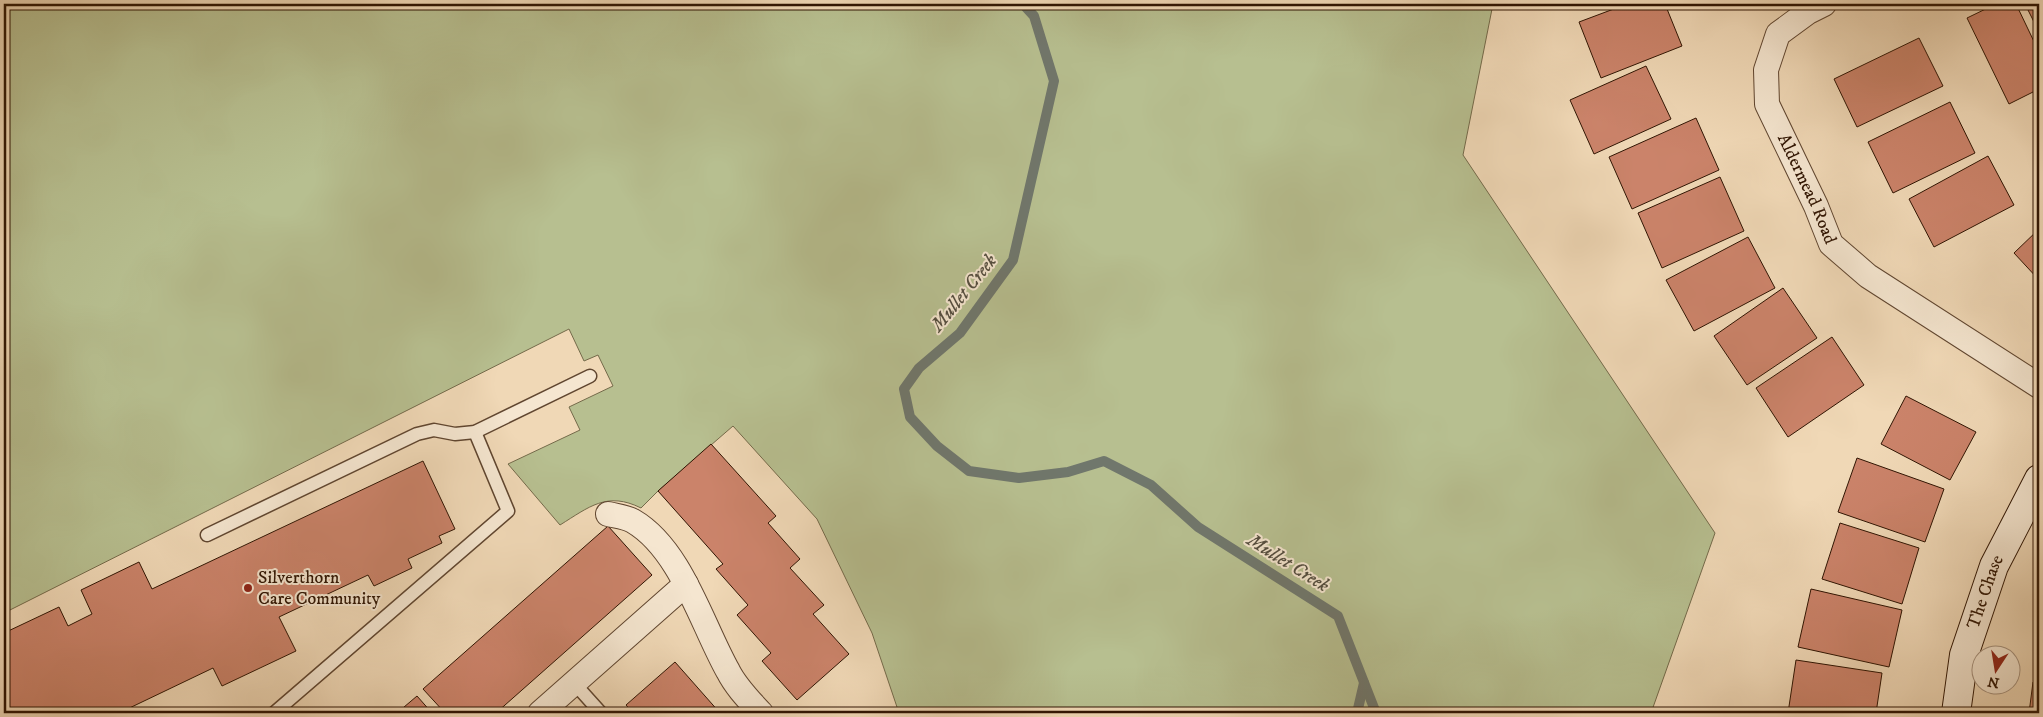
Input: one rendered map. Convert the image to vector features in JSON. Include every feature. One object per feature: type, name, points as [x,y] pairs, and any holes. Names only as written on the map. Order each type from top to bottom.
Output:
[{"type":"street","name":"Aldermead Road","points":[[1824,4],[1808,12],[1778,34],[1766,70],[1767,104],[1816,206],[1831,244],[1868,276],[2039,386]]},
{"type":"street","name":"The Chase","points":[[1956,713],[1964,655],[1994,566],[2039,479]]},
{"type":"street","points":[[608,514],[632,520],[649,533],[663,549],[686,584],[728,672],[740,690],[761,713]]},
{"type":"street","points":[[540,713],[686,584]]},
{"type":"lane","points":[[207,535],[417,434],[434,430],[455,434],[475,432],[590,376]]},
{"type":"lane","points":[[274,713],[508,511],[475,432]]},
{"type":"lane","points":[[574,683],[601,713]]},
{"type":"green space","points":[[4,4],[1493,4],[1463,155],[1715,533],[1651,713],[899,713],[872,633],[817,519],[733,426],[641,508],[629,503],[608,501],[589,507],[560,525],[508,464],[580,430],[569,407],[613,386],[598,355],[584,361],[569,329],[4,613]]},
{"type":"building","points":[[1627,4],[1665,4],[1682,46],[1601,78],[1579,22]]},
{"type":"building","points":[[1996,4],[2016,4],[2039,52],[2039,89],[2009,104],[1967,18]]},
{"type":"building","points":[[2025,4],[2039,4],[2039,32]]},
{"type":"building","points":[[1919,38],[1943,86],[1857,127],[1834,79]]},
{"type":"building","points":[[1646,66],[1671,119],[1594,154],[1570,100]]},
{"type":"building","points":[[1950,102],[1975,153],[1893,193],[1868,142]]},
{"type":"building","points":[[1696,118],[1719,170],[1632,209],[1609,157]]},
{"type":"building","points":[[1988,156],[2014,205],[1934,247],[1909,199]]},
{"type":"building","points":[[1720,177],[1744,231],[1662,268],[1638,213]]},
{"type":"building","points":[[2039,229],[2039,280],[2014,253]]},
{"type":"building","points":[[1748,237],[1775,288],[1694,331],[1666,280]]},
{"type":"building","points":[[1783,288],[1817,338],[1747,385],[1714,336]]},
{"type":"building","points":[[1832,337],[1864,385],[1788,437],[1756,388]]},
{"type":"building","points":[[1906,396],[1976,432],[1950,480],[1881,444]]},
{"type":"building","points":[[711,444],[776,516],[768,523],[800,559],[790,568],[824,605],[813,614],[849,654],[797,700],[762,661],[771,653],[737,615],[748,605],[716,569],[723,564],[658,491]]},
{"type":"building","points":[[1857,458],[1944,489],[1925,542],[1838,512]]},
{"type":"building","name":"Silverthorn Care Community","points":[[423,461],[455,529],[439,536],[442,543],[408,559],[412,568],[374,586],[368,575],[279,617],[296,651],[222,686],[213,668],[119,713],[4,713],[4,633],[59,607],[68,626],[92,614],[81,590],[139,562],[152,589]]},
{"type":"building","points":[[1840,523],[1919,548],[1902,604],[1822,579]]},
{"type":"building","points":[[608,526],[652,575],[496,713],[445,713],[423,689]]},
{"type":"building","points":[[1811,589],[1902,610],[1889,667],[1798,647]]},
{"type":"building","points":[[1796,660],[1882,673],[1876,713],[1788,713]]},
{"type":"building","points":[[675,662],[720,713],[633,713],[626,705]]},
{"type":"building","points":[[2033,682],[2039,682],[2039,713],[2029,713]]},
{"type":"building","points":[[417,696],[432,713],[397,713]]},
{"type":"waterway","name":"Mullet Creek","points":[[1023,4],[1034,16],[1054,81],[1013,260],[960,333],[919,368],[904,389],[910,417],[937,446],[969,471],[1019,478],[1068,472],[1104,461],[1151,485],[1198,527],[1338,616],[1376,713]]},
{"type":"waterway","points":[[1357,713],[1364,683]]},
{"type":"place","name":"Silverthorn Care Community","points":[[248,588]]}]
